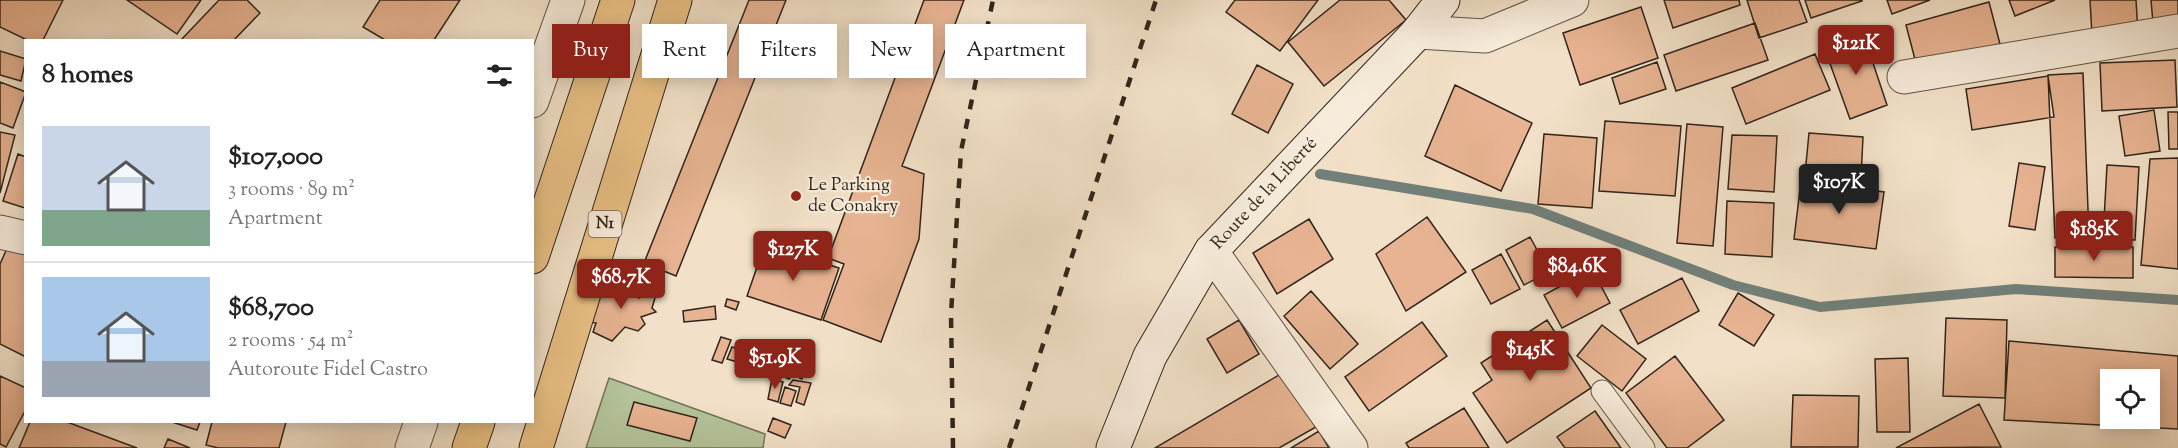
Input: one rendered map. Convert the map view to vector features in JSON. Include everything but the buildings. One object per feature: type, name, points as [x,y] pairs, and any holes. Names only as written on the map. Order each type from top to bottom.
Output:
[{"type":"highway","points":[[534,251],[618,0]]},
{"type":"highway","name":"N1","points":[[536,448],[675,0]]},
{"type":"highway","points":[[469,448],[478,423]]},
{"type":"street","points":[[534,95],[568,0]]},
{"type":"street","name":"Route de la Liberté","points":[[1113,448],[1150,356],[1211,251],[1418,32],[1443,0]]},
{"type":"street","points":[[1418,32],[1485,36],[1572,0]]},
{"type":"street","points":[[1904,77],[2178,32]]},
{"type":"street","points":[[0,232],[24,238]]},
{"type":"street","points":[[1211,251],[1351,448]]},
{"type":"street","points":[[412,448],[421,423]]},
{"type":"lane","points":[[1602,391],[1644,448]]},
{"type":"green space","points":[[609,378],[765,434],[763,448],[586,448]]},
{"type":"waterway","points":[[1320,174],[1533,209],[1733,285],[1820,307],[2016,289],[2178,300]]},
{"type":"railway","points":[[953,448],[951,314],[961,151],[993,0]]},
{"type":"railway","points":[[1009,448],[1156,0]]},
{"type":"place","name":"Le Parking de Conakry","points":[[796,196]]}]
